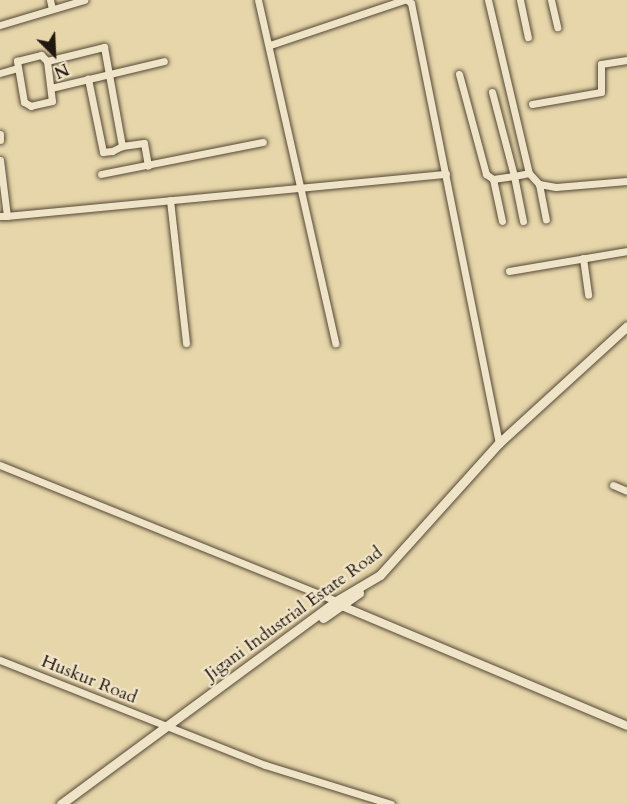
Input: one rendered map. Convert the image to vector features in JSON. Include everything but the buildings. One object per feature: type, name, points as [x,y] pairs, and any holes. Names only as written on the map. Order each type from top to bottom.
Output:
[{"type":"main road","name":"Jigani Industrial Estate Road","points":[[61,804],[380,575],[417,538],[499,443],[627,326]]},
{"type":"street","points":[[50,0],[52,9]]},
{"type":"street","points":[[0,23],[84,0]]},
{"type":"street","points":[[258,0],[270,45],[335,343]]},
{"type":"street","points":[[270,45],[406,0],[411,3],[499,443]]},
{"type":"street","points":[[488,0],[529,173],[539,184],[546,219]]},
{"type":"street","points":[[519,0],[528,37]]},
{"type":"street","points":[[551,0],[556,27]]},
{"type":"street","points":[[47,61],[104,47],[122,146]]},
{"type":"street","points":[[41,55],[47,61],[52,101],[31,106],[24,102],[17,61],[29,56],[41,55]]},
{"type":"street","points":[[532,104],[601,92],[601,64],[627,60]]},
{"type":"street","points":[[51,88],[164,61]]},
{"type":"street","points":[[0,73],[17,68]]},
{"type":"street","points":[[459,74],[486,174],[493,179],[502,221]]},
{"type":"street","points":[[88,79],[103,152],[144,143],[148,166]]},
{"type":"street","points":[[492,92],[524,220]]},
{"type":"street","points":[[0,134],[0,140]]},
{"type":"street","points":[[101,174],[263,142]]},
{"type":"street","points":[[0,160],[4,216],[300,185],[446,174]]},
{"type":"street","points":[[493,179],[529,173]]},
{"type":"street","points":[[539,184],[556,187],[627,181]]},
{"type":"street","points":[[170,200],[186,343]]},
{"type":"street","points":[[509,271],[627,251]]},
{"type":"street","points":[[583,258],[588,295]]},
{"type":"street","points":[[0,465],[339,604],[627,726]]},
{"type":"street","points":[[613,485],[627,491]]},
{"type":"street","name":"Huskur Road","points":[[0,660],[265,765],[391,804]]}]
